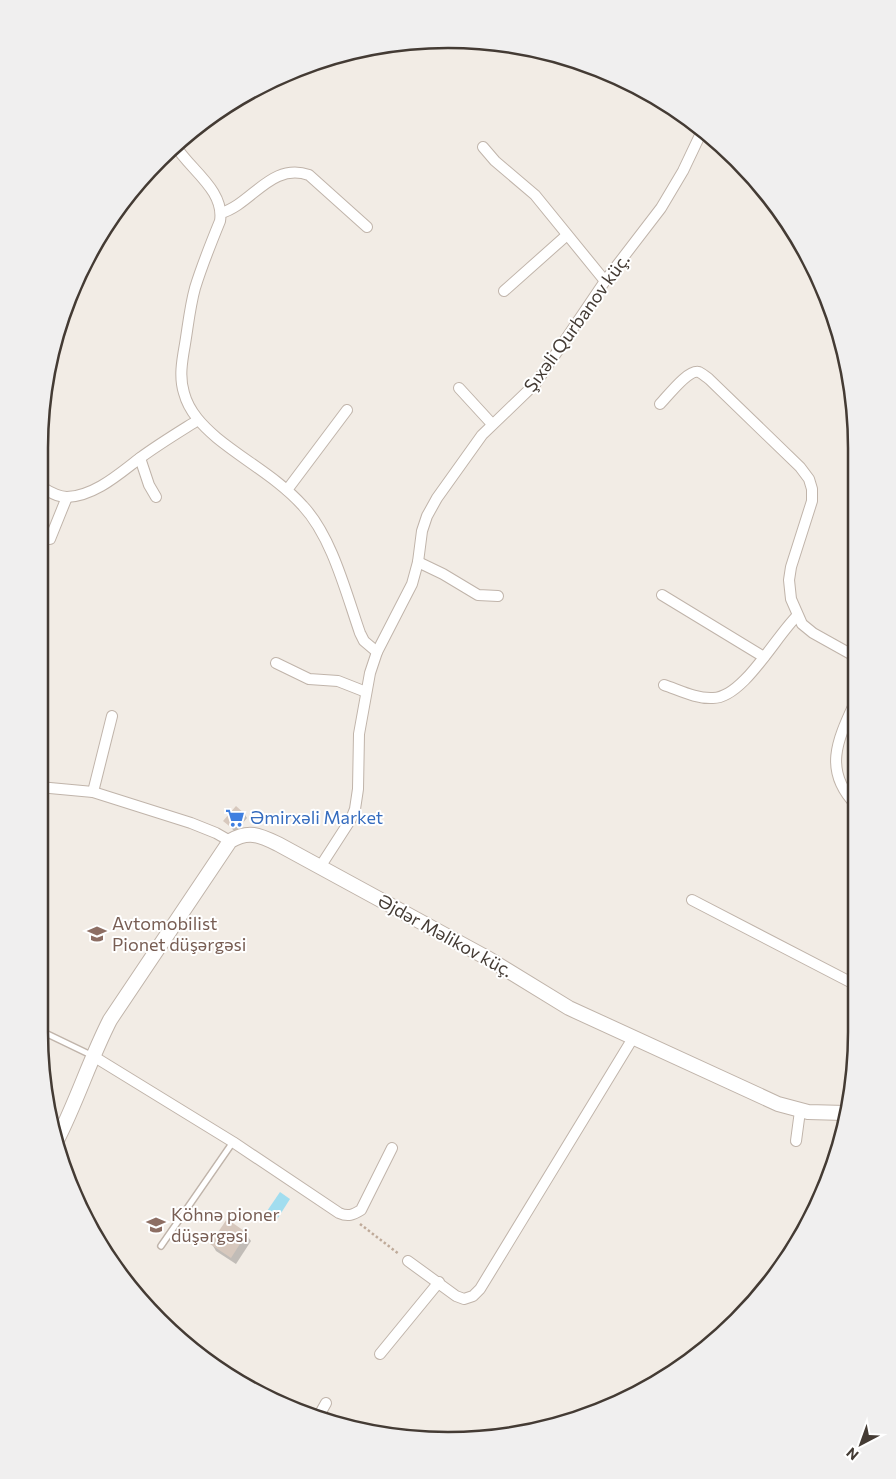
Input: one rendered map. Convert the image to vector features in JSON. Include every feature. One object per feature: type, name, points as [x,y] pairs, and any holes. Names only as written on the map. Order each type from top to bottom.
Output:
[{"type":"street","name":"Şıxəli Qurbanov küç.","points":[[320,867],[351,819],[355,808],[358,789],[359,734],[371,667],[412,584],[418,562],[422,531],[427,516],[470,450],[492,424],[512,408],[536,383],[606,281],[661,208],[683,171],[699,136]]},
{"type":"street","points":[[483,147],[494,161],[535,195],[566,235],[606,281]]},
{"type":"street","points":[[180,151],[215,194],[221,213],[195,289],[181,370],[184,394],[198,420],[217,438],[287,490],[316,522],[328,545],[360,633],[364,641],[377,652]]},
{"type":"street","points":[[221,213],[231,210],[253,191],[275,178],[288,173],[300,172],[309,175],[367,227]]},
{"type":"street","points":[[504,291],[566,235]]},
{"type":"street","points":[[660,404],[687,376],[694,372],[700,372],[800,467],[809,479],[812,489],[812,501],[791,567],[789,580],[791,599],[802,624],[848,652]]},
{"type":"street","points":[[458,388],[492,424]]},
{"type":"street","points":[[287,490],[347,410]]},
{"type":"street","points":[[48,490],[59,496],[67,497],[76,496],[103,485],[116,478],[140,458],[198,420]]},
{"type":"street","points":[[140,458],[149,484],[156,497]]},
{"type":"street","points":[[50,539],[67,497]]},
{"type":"street","points":[[418,562],[443,574],[478,595],[498,596]]},
{"type":"street","points":[[662,595],[764,657]]},
{"type":"street","points":[[664,685],[699,697],[721,698],[737,688],[797,616]]},
{"type":"street","points":[[276,663],[309,679],[338,681],[366,692]]},
{"type":"street","points":[[93,792],[112,716]]},
{"type":"street","points":[[848,720],[837,748],[835,767],[839,782],[848,796]]},
{"type":"street","points":[[48,788],[93,792],[192,823],[216,833],[230,842],[110,1020],[60,1133]]},
{"type":"street","name":"Əjdər Məlikov küç.","points":[[230,842],[238,836],[249,834],[262,836],[488,959],[569,1008],[778,1104],[820,1114],[840,1113]]},
{"type":"street","points":[[692,900],[848,982]]},
{"type":"street","points":[[408,1261],[456,1296],[464,1299],[473,1296],[480,1289],[633,1038]]},
{"type":"street","points":[[93,1056],[233,1142],[346,1216],[353,1215],[361,1210],[392,1148]]},
{"type":"street","points":[[796,1141],[800,1110]]},
{"type":"street","points":[[380,1354],[439,1282]]},
{"type":"street","points":[[322,1411],[326,1403]]},
{"type":"lane","points":[[48,1034],[93,1056]]},
{"type":"lane","points":[[161,1246],[233,1142]]},
{"type":"path","points":[[353,1215],[366,1230],[408,1261]]},
{"type":"water","points":[[280,1192],[290,1199],[276,1221],[265,1214]]},
{"type":"building","points":[[236,806],[246,815],[233,829],[223,821]]},
{"type":"building","points":[[227,1219],[247,1233],[231,1258],[210,1244]]},
{"type":"place","name":"Əmirxəli Market","points":[[235,818]]},
{"type":"place","name":"Avtomobilist Pionet düşərgəsi","points":[[97,934]]},
{"type":"place","name":"Köhnə pioner düşərgəsi","points":[[156,1225]]}]
